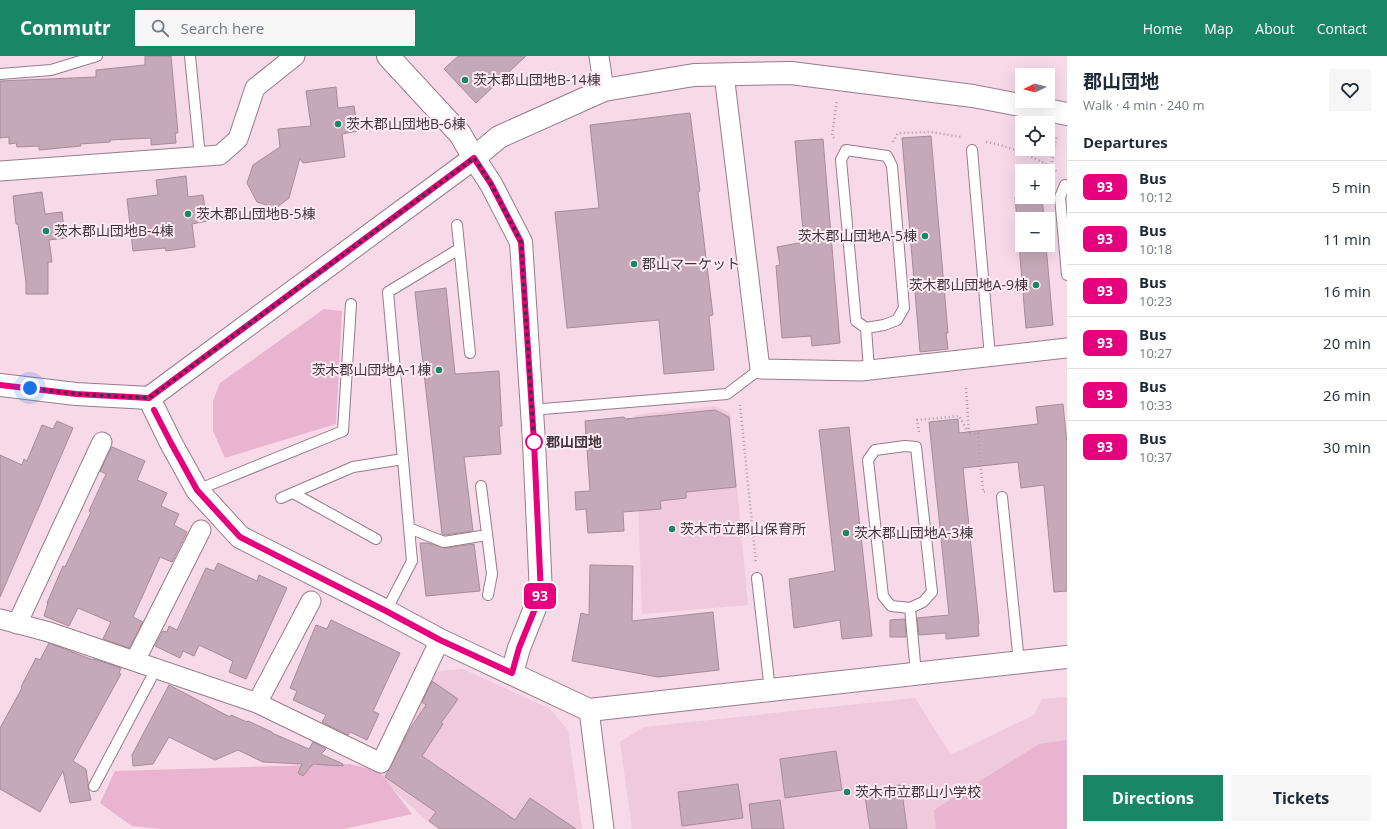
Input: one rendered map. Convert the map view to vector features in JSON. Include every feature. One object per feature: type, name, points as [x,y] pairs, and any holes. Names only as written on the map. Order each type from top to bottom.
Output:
[{"type":"street","points":[[0,171],[220,155],[238,139],[255,88],[295,56]]},
{"type":"street","points":[[388,56],[460,134],[491,184],[521,242],[541,594],[519,648],[512,673]]},
{"type":"street","points":[[599,56],[604,90]]},
{"type":"street","points":[[0,385],[76,394],[149,398],[499,138],[604,90],[694,75],[791,73],[974,96],[1067,114]]},
{"type":"street","points":[[724,74],[760,369],[869,370],[1067,348]]},
{"type":"street","points":[[149,398],[171,443],[197,490],[240,537],[440,640],[589,710],[1067,657]]},
{"type":"street","points":[[102,442],[8,621],[49,632],[257,703],[381,763],[440,640]]},
{"type":"street","points":[[135,661],[201,530]]},
{"type":"street","points":[[257,703],[311,601]]},
{"type":"street","points":[[589,710],[604,829]]},
{"type":"lane","points":[[0,74],[51,70],[71,60],[97,56]]},
{"type":"lane","points":[[190,56],[200,157]]},
{"type":"lane","points":[[846,150],[887,156],[892,166],[904,308],[897,320],[884,325],[866,328],[856,321],[841,160],[846,150]]},
{"type":"lane","points":[[972,150],[990,357]]},
{"type":"lane","points":[[1067,186],[1064,185],[1060,197],[1067,275]]},
{"type":"lane","points":[[457,225],[470,353]]},
{"type":"lane","points":[[386,611],[412,561],[388,292],[459,249]]},
{"type":"lane","points":[[197,490],[343,431],[351,304]]},
{"type":"lane","points":[[866,328],[869,370]]},
{"type":"lane","points":[[531,410],[727,394],[760,369]]},
{"type":"lane","points":[[905,446],[916,447],[932,592],[923,602],[910,608],[891,606],[883,596],[868,460],[875,450],[905,446]]},
{"type":"lane","points":[[281,498],[353,467],[403,459]]},
{"type":"lane","points":[[481,486],[492,574],[488,595]]},
{"type":"lane","points":[[293,493],[376,539]]},
{"type":"lane","points":[[1002,497],[1019,662]]},
{"type":"lane","points":[[409,528],[444,542],[487,535]]},
{"type":"lane","points":[[757,578],[770,690]]},
{"type":"lane","points":[[910,608],[916,674]]},
{"type":"lane","points":[[94,786],[156,669]]},
{"type":"path","points":[[832,136],[837,100]]},
{"type":"path","points":[[1051,164],[1057,133]]},
{"type":"path","points":[[737,387],[741,408],[757,578]]},
{"type":"path","points":[[966,388],[970,434]]},
{"type":"path","points":[[916,447],[920,437],[917,420],[959,416],[970,434]]},
{"type":"path","points":[[970,434],[978,433],[983,492],[1000,490],[1002,497]]},
{"type":"shaded area","points":[[324,309],[342,311],[336,424],[225,458],[213,431],[213,401],[220,383]]},
{"type":"shaded area","points":[[715,406],[730,413],[748,605],[642,614],[635,415]]},
{"type":"shaded area","points":[[463,669],[550,709],[568,730],[582,829],[438,829],[426,820],[381,778],[430,672]]},
{"type":"shaded area","name":"茨木市立郡山小学校","points":[[1067,697],[1067,829],[632,829],[620,742],[644,727],[915,698],[951,755],[1034,715],[1042,699]]},
{"type":"shaded area","points":[[1067,740],[1067,829],[936,829],[934,810],[1039,744]]},
{"type":"shaded area","points":[[349,764],[379,771],[412,814],[344,829],[163,829],[132,826],[100,803],[115,771]]},
{"type":"building","points":[[145,56],[171,56],[178,133],[175,133],[176,143],[151,145],[151,138],[110,140],[110,142],[80,144],[81,146],[39,150],[39,146],[17,147],[16,143],[9,144],[9,137],[0,138],[0,81],[96,77],[96,70],[145,65]]},
{"type":"building","name":"茨木郡山団地B-14棟","points":[[458,56],[526,56],[476,103],[444,69]]},
{"type":"building","points":[[336,87],[338,108],[354,106],[358,131],[342,134],[345,157],[303,163],[300,158],[289,198],[276,208],[257,202],[247,183],[253,165],[280,147],[278,129],[311,126],[306,91]]},
{"type":"building","name":"郡山マーケット","points":[[690,113],[713,315],[709,316],[714,370],[664,374],[659,320],[567,328],[555,212],[599,208],[590,125]]},
{"type":"building","name":"茨木郡山団地A-5棟","points":[[931,136],[948,333],[946,333],[948,349],[920,352],[902,138]]},
{"type":"building","points":[[823,139],[840,343],[812,346],[811,336],[782,338],[776,266],[780,265],[777,247],[804,242],[795,141]]},
{"type":"building","points":[[186,176],[188,197],[203,195],[207,221],[192,224],[195,247],[166,251],[165,248],[133,251],[127,199],[158,195],[156,180]]},
{"type":"building","name":"茨木郡山団地B-4棟","points":[[42,192],[45,214],[62,212],[65,238],[49,240],[52,262],[48,262],[48,294],[26,294],[26,282],[18,224],[16,224],[13,196]]},
{"type":"building","name":"茨木郡山団地A-9棟","points":[[1016,204],[1043,204],[1043,212],[1016,212]]},
{"type":"building","name":"茨木郡山団地A-9棟","points":[[1020,252],[1047,252],[1053,325],[1026,328]]},
{"type":"building","name":"茨木郡山団地A-1棟","points":[[446,288],[455,374],[499,371],[502,426],[499,426],[501,454],[464,457],[473,531],[445,535],[442,534],[415,292]]},
{"type":"building","points":[[1063,404],[1067,443],[1067,591],[1054,592],[1044,485],[1021,488],[1018,462],[963,468],[979,636],[946,639],[946,633],[919,635],[917,618],[949,615],[929,422],[958,419],[959,433],[1038,424],[1036,407]]},
{"type":"building","points":[[715,410],[729,417],[736,487],[686,492],[686,498],[660,501],[661,509],[623,512],[624,531],[588,533],[586,509],[576,510],[575,492],[590,491],[585,421],[624,417],[625,419]]},
{"type":"building","points":[[57,421],[73,428],[0,597],[0,455],[22,465],[24,459],[27,461],[42,425],[53,429]]},
{"type":"building","name":"茨木郡山団地A-3棟","points":[[849,427],[872,636],[842,639],[840,620],[794,628],[789,579],[835,571],[819,430]]},
{"type":"building","points":[[112,447],[145,461],[137,480],[167,493],[161,506],[179,514],[174,525],[187,532],[172,562],[160,557],[133,617],[143,622],[129,648],[103,639],[111,622],[78,608],[69,626],[44,616],[47,603],[63,566],[65,567],[91,512],[89,511],[106,474],[100,471]]},
{"type":"building","points":[[420,543],[428,543],[445,548],[474,544],[480,591],[426,596]]},
{"type":"building","points":[[218,563],[257,581],[259,575],[287,588],[246,679],[229,672],[233,661],[199,645],[194,656],[183,651],[180,658],[155,646],[163,631],[167,632],[169,626],[177,630],[206,568],[214,571]]},
{"type":"building","points":[[590,565],[633,566],[632,621],[713,612],[719,670],[658,677],[572,661],[581,613],[589,615]]},
{"type":"building","points":[[905,619],[906,637],[890,637],[890,620]]},
{"type":"building","points":[[331,620],[400,653],[373,711],[379,714],[367,740],[350,732],[348,735],[322,722],[326,715],[293,700],[297,691],[290,688],[316,625],[327,629]]},
{"type":"building","points":[[49,643],[93,660],[94,659],[121,668],[119,673],[121,674],[73,761],[86,769],[91,800],[70,803],[63,771],[40,812],[0,789],[0,728],[22,688],[21,687],[36,658],[40,660]]},
{"type":"building","points":[[432,681],[458,699],[441,723],[443,724],[422,756],[515,820],[530,798],[576,829],[440,829],[429,821],[436,812],[385,777],[410,729],[426,705],[422,702]]},
{"type":"building","points":[[169,685],[230,717],[231,715],[247,722],[248,721],[309,749],[313,742],[326,749],[321,754],[343,764],[343,766],[313,764],[303,776],[298,773],[302,764],[263,762],[238,750],[215,760],[169,737],[153,764],[133,766],[132,755]]},
{"type":"building","points":[[836,751],[842,790],[785,798],[780,759]]},
{"type":"building","points":[[738,784],[743,818],[682,826],[678,792]]},
{"type":"building","points":[[901,785],[907,829],[870,829],[864,790]]},
{"type":"building","points":[[780,800],[784,829],[752,829],[749,804]]},
{"type":"bus line","name":"93","points":[[0,385],[76,394],[149,398],[474,158],[491,184],[521,242],[534,442],[541,594],[519,648],[512,673],[440,640],[240,537],[197,490],[154,410]]},
{"type":"place","name":"茨木郡山団地B-14棟","points":[[465,80]]},
{"type":"place","name":"茨木郡山団地B-6棟","points":[[338,124]]},
{"type":"place","name":"茨木郡山団地B-5棟","points":[[188,214]]},
{"type":"place","name":"茨木郡山団地B-4棟","points":[[46,231]]},
{"type":"place","name":"茨木郡山団地A-5棟","points":[[925,236]]},
{"type":"place","name":"郡山マーケット","points":[[634,264]]},
{"type":"place","name":"茨木郡山団地A-9棟","points":[[1036,285]]},
{"type":"place","name":"茨木郡山団地A-1棟","points":[[439,370]]},
{"type":"place","name":"郡山団地","points":[[534,442]]},
{"type":"place","name":"茨木市立郡山保育所","points":[[672,529]]},
{"type":"place","name":"茨木郡山団地A-3棟","points":[[846,533]]},
{"type":"place","name":"茨木市立郡山小学校","points":[[847,792]]},
{"type":"route","points":[[30,388],[76,394],[149,398],[474,158],[491,184],[521,242],[534,442]]}]
